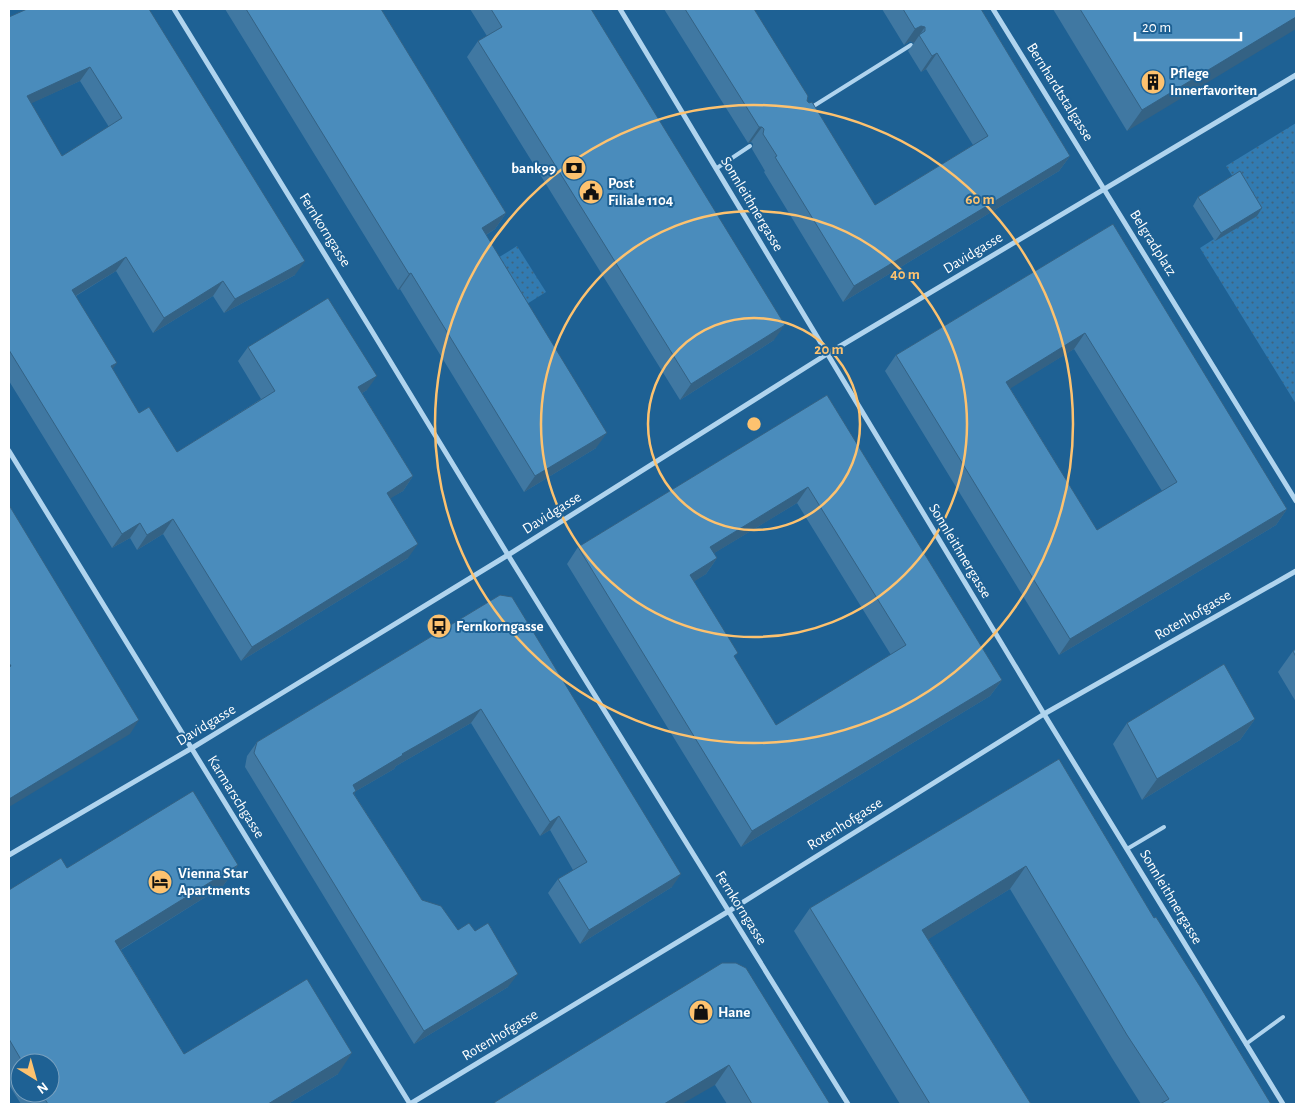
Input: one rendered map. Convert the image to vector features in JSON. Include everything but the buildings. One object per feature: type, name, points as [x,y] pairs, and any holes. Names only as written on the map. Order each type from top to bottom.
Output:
[{"type":"street","name":"Fernkorngasse","points":[[174,9],[508,556],[848,1104]]},
{"type":"street","name":"Sonnleithnergasse","points":[[620,9],[1044,714],[1283,1104]]},
{"type":"street","name":"Bernhardtstalgasse","points":[[993,9],[1105,189]]},
{"type":"street","points":[[1105,189],[1296,75]]},
{"type":"street","name":"Davidgasse","points":[[9,855],[192,748],[508,556],[827,354],[1105,189]]},
{"type":"street","name":"Belgradplatz","points":[[1105,189],[1296,501]]},
{"type":"street","name":"Karmarschgasse","points":[[9,451],[410,1104]]},
{"type":"street","name":"Rotenhofgasse","points":[[410,1104],[729,911],[1044,714],[1296,571]]},
{"type":"lane","points":[[805,112],[911,44]]},
{"type":"lane","points":[[717,168],[750,146]]},
{"type":"lane","points":[[1127,848],[1164,827]]},
{"type":"lane","points":[[1246,1044],[1284,1017]]},
{"type":"shaded area","points":[[1296,123],[1296,404],[1200,248],[1257,216],[1226,166]]},
{"type":"shaded area","points":[[517,246],[546,292],[522,307],[493,261]]},
{"type":"place","name":"Pflege Innerfavoriten","points":[[1153,82]]},
{"type":"place","name":"bank99","points":[[574,168]]},
{"type":"place","name":"Post Filiale 1104","points":[[591,192]]},
{"type":"place","name":"Fernkorngasse","points":[[439,626]]},
{"type":"place","name":"Vienna Star Apartments","points":[[160,882]]},
{"type":"place","name":"Hane","points":[[701,1012]]}]
